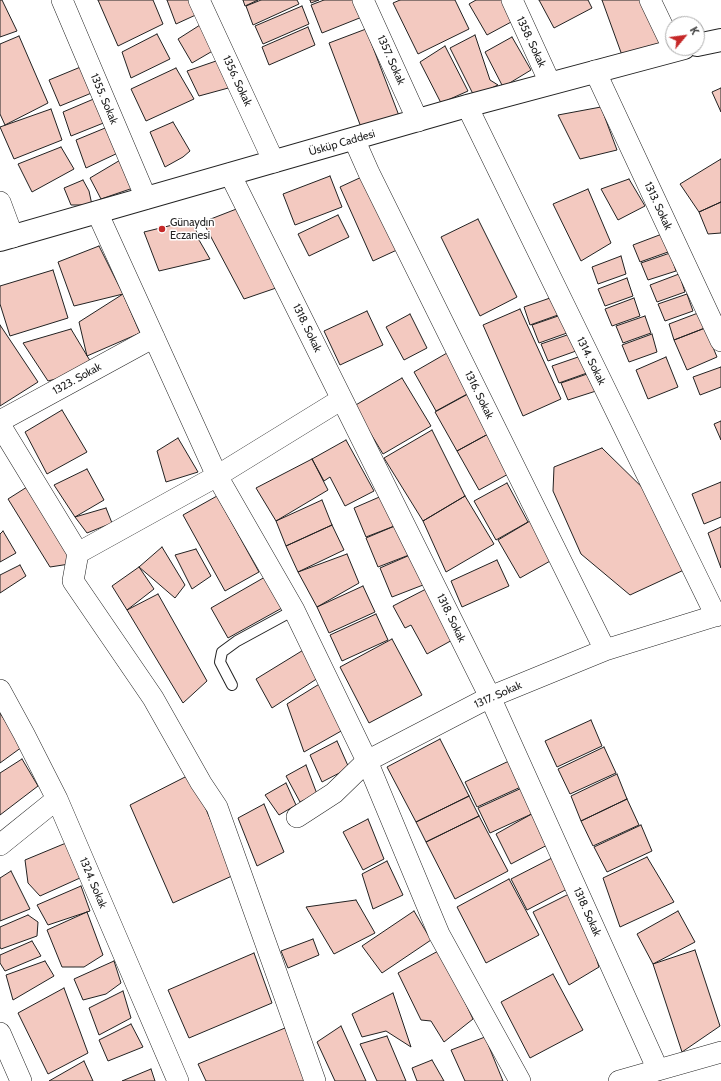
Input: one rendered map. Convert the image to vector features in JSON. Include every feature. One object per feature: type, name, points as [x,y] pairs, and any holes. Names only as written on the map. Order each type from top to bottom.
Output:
[{"type":"street","name":"1355. Sokak","points":[[62,0],[146,198]]},
{"type":"street","name":"1356. Sokak","points":[[199,0],[274,162]]},
{"type":"street","name":"1357. Sokak","points":[[363,0],[418,121]]},
{"type":"street","name":"1358. Sokak","points":[[512,0],[550,83]]},
{"type":"street","points":[[650,0],[665,25]]},
{"type":"street","points":[[705,43],[721,40]]},
{"type":"street","name":"Üsküp Caddesi","points":[[6,238],[467,106],[665,53]]},
{"type":"street","name":"1313. Sokak","points":[[595,71],[721,341]]},
{"type":"street","name":"1314. Sokak","points":[[467,106],[718,615]]},
{"type":"street","name":"1316. Sokak","points":[[354,139],[369,173],[605,650]]},
{"type":"street","name":"1318. Sokak","points":[[230,174],[490,697],[658,1070]]},
{"type":"street","points":[[0,202],[6,238]]},
{"type":"street","points":[[97,212],[217,476],[294,610],[367,761],[439,934],[520,1081]]},
{"type":"street","name":"1323. Sokak","points":[[0,421],[154,337]]},
{"type":"street","points":[[78,553],[217,476],[342,399]]},
{"type":"street","points":[[0,425],[78,553],[73,581],[153,698],[201,783],[217,807],[315,1081]]},
{"type":"street","name":"1317. Sokak","points":[[297,817],[334,793],[367,761],[490,697],[605,650],[718,615]]},
{"type":"street","name":"1324. Sokak","points":[[0,690],[58,799],[178,1081]]},
{"type":"street","points":[[0,845],[58,799]]},
{"type":"street","points":[[0,1033],[21,1081]]},
{"type":"street","points":[[619,1081],[721,1052]]},
{"type":"lane","points":[[232,685],[220,662],[222,652],[237,641],[294,610]]},
{"type":"building","points":[[0,0],[2,0],[17,31],[0,37]]},
{"type":"building","points":[[98,0],[153,0],[163,24],[118,46]]},
{"type":"building","points":[[167,0],[191,0],[200,13],[176,24]]},
{"type":"building","points":[[243,0],[258,0],[245,6]]},
{"type":"building","points":[[261,0],[297,0],[299,4],[253,25],[246,6]]},
{"type":"building","points":[[310,0],[319,0],[311,3]]},
{"type":"building","points":[[324,0],[355,0],[362,17],[322,33],[311,5]]},
{"type":"building","points":[[400,0],[455,0],[469,29],[418,54],[393,3]]},
{"type":"building","points":[[476,0],[504,0],[513,21],[487,35],[469,4]]},
{"type":"building","points":[[539,0],[588,0],[592,8],[554,28]]},
{"type":"building","points":[[602,0],[641,0],[660,44],[623,58]]},
{"type":"building","points":[[302,6],[309,24],[263,44],[255,26]]},
{"type":"building","points":[[200,25],[216,49],[192,63],[178,39]]},
{"type":"building","points":[[308,27],[315,45],[269,65],[262,47]]},
{"type":"building","points":[[366,29],[401,121],[364,135],[329,43]]},
{"type":"building","points":[[157,34],[170,59],[131,78],[122,52]]},
{"type":"building","points":[[475,35],[490,80],[498,85],[474,96],[450,48]]},
{"type":"building","points":[[19,36],[48,103],[5,125],[0,114],[0,44]]},
{"type":"building","points":[[512,37],[531,70],[503,87],[485,52]]},
{"type":"building","points":[[445,46],[468,91],[441,103],[420,62]]},
{"type":"building","points":[[219,60],[232,87],[199,96],[187,71]]},
{"type":"building","points":[[83,66],[94,92],[60,106],[49,80]]},
{"type":"building","points":[[176,68],[194,99],[146,121],[131,89]]},
{"type":"building","points":[[721,88],[721,112],[712,92]]},
{"type":"building","points":[[96,98],[106,122],[71,136],[63,112]]},
{"type":"building","points":[[601,107],[617,150],[580,159],[558,115]]},
{"type":"building","points":[[51,109],[62,140],[14,159],[0,127]]},
{"type":"building","points":[[173,122],[190,151],[183,157],[165,167],[150,132]]},
{"type":"building","points":[[110,126],[120,152],[86,168],[76,140]]},
{"type":"building","points":[[61,147],[74,169],[32,192],[18,164]]},
{"type":"building","points":[[122,159],[136,187],[101,199],[90,178]]},
{"type":"building","points":[[721,159],[721,202],[699,212],[680,184]]},
{"type":"building","points":[[366,175],[399,249],[373,261],[340,187]]},
{"type":"building","points":[[330,176],[342,207],[295,225],[283,194]]},
{"type":"building","points":[[629,179],[645,206],[618,220],[601,189]]},
{"type":"building","points":[[83,180],[89,191],[92,205],[71,205],[64,188]]},
{"type":"building","points":[[588,189],[611,243],[581,261],[553,204]]},
{"type":"building","points":[[721,202],[721,233],[708,234],[699,212]]},
{"type":"building","points":[[239,208],[279,287],[244,299],[203,222]]},
{"type":"building","points":[[338,215],[349,237],[309,256],[298,234]]},
{"type":"building","points":[[478,219],[517,297],[480,316],[441,237]]},
{"type":"building","points":[[193,220],[199,240],[210,259],[159,271],[144,232]]},
{"type":"building","points":[[662,234],[668,252],[640,262],[633,245]]},
{"type":"building","points":[[99,246],[123,294],[74,306],[58,262]]},
{"type":"building","points":[[670,253],[676,271],[648,280],[641,263]]},
{"type":"building","points":[[621,256],[626,274],[598,284],[592,267]]},
{"type":"building","points":[[53,270],[68,318],[10,336],[0,304],[0,286]]},
{"type":"building","points":[[679,274],[685,292],[657,302],[650,285]]},
{"type":"building","points":[[627,278],[633,296],[605,306],[598,289]]},
{"type":"building","points":[[123,294],[140,333],[87,356],[79,322]]},
{"type":"building","points":[[687,294],[693,311],[665,321],[658,304]]},
{"type":"building","points":[[553,297],[558,315],[530,325],[524,307]]},
{"type":"building","points":[[634,298],[640,316],[612,326],[605,309]]},
{"type":"building","points":[[520,309],[561,399],[523,416],[483,325]]},
{"type":"building","points":[[367,311],[383,345],[340,365],[324,331]]},
{"type":"building","points":[[698,313],[705,328],[674,340],[669,324]]},
{"type":"building","points":[[410,314],[427,348],[404,360],[386,327]]},
{"type":"building","points":[[561,315],[567,333],[539,343],[532,325]]},
{"type":"building","points":[[645,316],[651,333],[623,343],[616,326]]},
{"type":"building","points":[[0,325],[38,382],[0,406]]},
{"type":"building","points":[[705,328],[717,357],[687,370],[674,340]]},
{"type":"building","points":[[71,329],[95,369],[48,381],[23,343]]},
{"type":"building","points":[[570,334],[576,351],[548,361],[541,344]]},
{"type":"building","points":[[652,334],[657,352],[629,362],[622,345]]},
{"type":"building","points":[[447,353],[469,393],[436,411],[414,372]]},
{"type":"building","points":[[581,356],[587,373],[559,383],[552,366]]},
{"type":"building","points":[[666,357],[678,387],[648,399],[636,370]]},
{"type":"building","points":[[721,367],[721,387],[700,395],[693,377]]},
{"type":"building","points":[[590,373],[596,391],[568,400],[561,383]]},
{"type":"building","points":[[402,378],[431,426],[383,454],[354,406]]},
{"type":"building","points":[[468,394],[490,433],[457,451],[435,412]]},
{"type":"building","points":[[62,410],[87,452],[47,474],[25,432]]},
{"type":"building","points":[[721,421],[721,440],[714,424]]},
{"type":"building","points":[[432,430],[465,496],[423,521],[384,458]]},
{"type":"building","points":[[490,433],[512,472],[479,490],[457,451]]},
{"type":"building","points":[[178,438],[198,472],[166,482],[157,451]]},
{"type":"building","points":[[346,440],[374,491],[345,506],[330,477],[324,481],[312,459]]},
{"type":"building","points":[[602,448],[653,498],[686,569],[630,595],[581,554],[553,491],[554,467]]},
{"type":"building","points":[[312,459],[328,490],[276,521],[256,488]]},
{"type":"building","points":[[87,469],[104,500],[75,517],[54,485]]},
{"type":"building","points":[[721,482],[721,517],[704,524],[692,494]]},
{"type":"building","points":[[507,483],[528,522],[496,540],[474,501]]},
{"type":"building","points":[[27,487],[76,563],[50,567],[8,499]]},
{"type":"building","points":[[384,495],[397,525],[366,537],[354,508]]},
{"type":"building","points":[[217,496],[259,572],[225,591],[183,515]]},
{"type":"building","points":[[465,496],[494,544],[446,572],[423,521]]},
{"type":"building","points":[[322,500],[332,525],[286,546],[276,521]]},
{"type":"building","points":[[106,508],[112,523],[87,533],[75,517]]},
{"type":"building","points":[[530,521],[552,560],[520,578],[498,540]]},
{"type":"building","points":[[332,525],[344,550],[298,572],[286,546]]},
{"type":"building","points":[[397,525],[409,555],[378,567],[366,538]]},
{"type":"building","points":[[721,527],[721,568],[708,533]]},
{"type":"building","points":[[3,531],[16,553],[0,562],[0,534]]},
{"type":"building","points":[[162,547],[185,585],[175,598],[139,567]]},
{"type":"building","points":[[196,549],[211,576],[192,589],[175,555]]},
{"type":"building","points":[[347,554],[359,583],[317,607],[298,572]]},
{"type":"building","points":[[410,555],[423,585],[392,597],[380,568]]},
{"type":"building","points":[[497,560],[509,586],[462,607],[451,581]]},
{"type":"building","points":[[20,565],[26,576],[0,593],[0,575]]},
{"type":"building","points":[[139,567],[154,589],[127,610],[112,586]]},
{"type":"building","points":[[265,577],[282,608],[228,638],[211,608]]},
{"type":"building","points":[[363,586],[375,612],[329,633],[317,607]]},
{"type":"building","points":[[428,588],[456,638],[427,654],[411,625],[405,628],[393,606]]},
{"type":"building","points":[[158,594],[207,681],[183,703],[127,610]]},
{"type":"building","points":[[376,614],[388,640],[342,661],[330,635]]},
{"type":"building","points":[[392,639],[422,695],[369,723],[340,667]]},
{"type":"building","points":[[305,649],[318,678],[272,708],[256,679]]},
{"type":"building","points":[[321,683],[343,730],[304,752],[287,704]]},
{"type":"building","points":[[0,713],[22,747],[0,763]]},
{"type":"building","points":[[591,720],[602,746],[557,767],[545,741]]},
{"type":"building","points":[[440,739],[469,796],[416,822],[387,767]]},
{"type":"building","points":[[337,741],[349,768],[322,782],[310,755]]},
{"type":"building","points":[[604,747],[616,773],[570,794],[558,769]]},
{"type":"building","points":[[22,759],[38,786],[0,815],[0,773]]},
{"type":"building","points":[[511,760],[523,786],[477,807],[465,782]]},
{"type":"building","points":[[306,765],[317,794],[300,802],[286,776]]},
{"type":"building","points":[[191,774],[234,875],[173,903],[130,805]]},
{"type":"building","points":[[617,774],[627,799],[581,821],[571,796]]},
{"type":"building","points":[[286,783],[296,805],[279,815],[265,795]]},
{"type":"building","points":[[524,787],[536,812],[490,833],[478,808]]},
{"type":"building","points":[[469,796],[479,816],[426,842],[416,822]]},
{"type":"building","points":[[627,799],[639,825],[593,846],[581,821]]},
{"type":"building","points":[[264,804],[284,852],[257,866],[238,818]]},
{"type":"building","points":[[537,811],[553,842],[511,864],[496,834]]},
{"type":"building","points":[[479,816],[508,871],[455,899],[426,842]]},
{"type":"building","points":[[368,819],[384,859],[363,870],[343,832]]},
{"type":"building","points":[[641,825],[652,851],[607,872],[594,847]]},
{"type":"building","points":[[66,843],[80,878],[40,896],[28,883],[25,860]]},
{"type":"building","points":[[647,857],[674,902],[620,927],[603,878]]},
{"type":"building","points":[[552,858],[569,888],[527,910],[511,879]]},
{"type":"building","points":[[387,861],[403,895],[373,909],[362,874]]},
{"type":"building","points":[[11,871],[30,909],[0,921],[0,878]]},
{"type":"building","points":[[509,879],[539,935],[486,963],[457,907]]},
{"type":"building","points":[[81,886],[90,911],[48,925],[37,905]]},
{"type":"building","points":[[575,891],[599,967],[569,985],[533,912]]},
{"type":"building","points":[[356,900],[375,933],[334,954],[306,907]]},
{"type":"building","points":[[414,911],[431,940],[382,973],[362,946]]},
{"type":"building","points":[[678,911],[695,942],[653,964],[637,934]]},
{"type":"building","points":[[87,912],[103,955],[84,967],[62,967],[47,930]]},
{"type":"building","points":[[28,915],[38,922],[37,936],[1,949],[0,927]]},
{"type":"building","points":[[313,939],[319,955],[288,968],[281,951]]},
{"type":"building","points":[[32,941],[41,956],[5,971],[0,963],[0,955]]},
{"type":"building","points":[[440,950],[473,1019],[444,1042],[431,1021],[421,1020],[398,973]]},
{"type":"building","points":[[695,950],[720,1026],[682,1052],[653,964]]},
{"type":"building","points":[[254,953],[272,1003],[189,1038],[168,990]]},
{"type":"building","points":[[45,961],[54,976],[13,1000],[6,975]]},
{"type":"building","points":[[114,961],[121,983],[106,994],[83,1000],[74,979]]},
{"type":"building","points":[[553,974],[583,1030],[530,1058],[501,1002]]},
{"type":"building","points":[[64,988],[88,1053],[48,1074],[18,1013]]},
{"type":"building","points":[[123,991],[131,1018],[99,1035],[89,1008]]},
{"type":"building","points":[[393,993],[411,1047],[386,1031],[362,1037],[352,1014]]},
{"type":"building","points":[[131,1024],[143,1047],[108,1061],[99,1040]]},
{"type":"building","points":[[341,1026],[366,1081],[335,1081],[317,1042]]},
{"type":"building","points":[[285,1028],[307,1081],[206,1081],[198,1064]]},
{"type":"building","points":[[387,1036],[406,1081],[377,1081],[360,1044]]},
{"type":"building","points":[[485,1037],[503,1081],[465,1081],[451,1050]]},
{"type":"building","points":[[432,1060],[444,1081],[417,1081],[412,1068]]},
{"type":"building","points":[[84,1061],[93,1081],[49,1081]]},
{"type":"building","points":[[151,1069],[155,1081],[122,1081]]},
{"type":"place","name":"Günaydın Eczanesi","points":[[162,229]]}]
